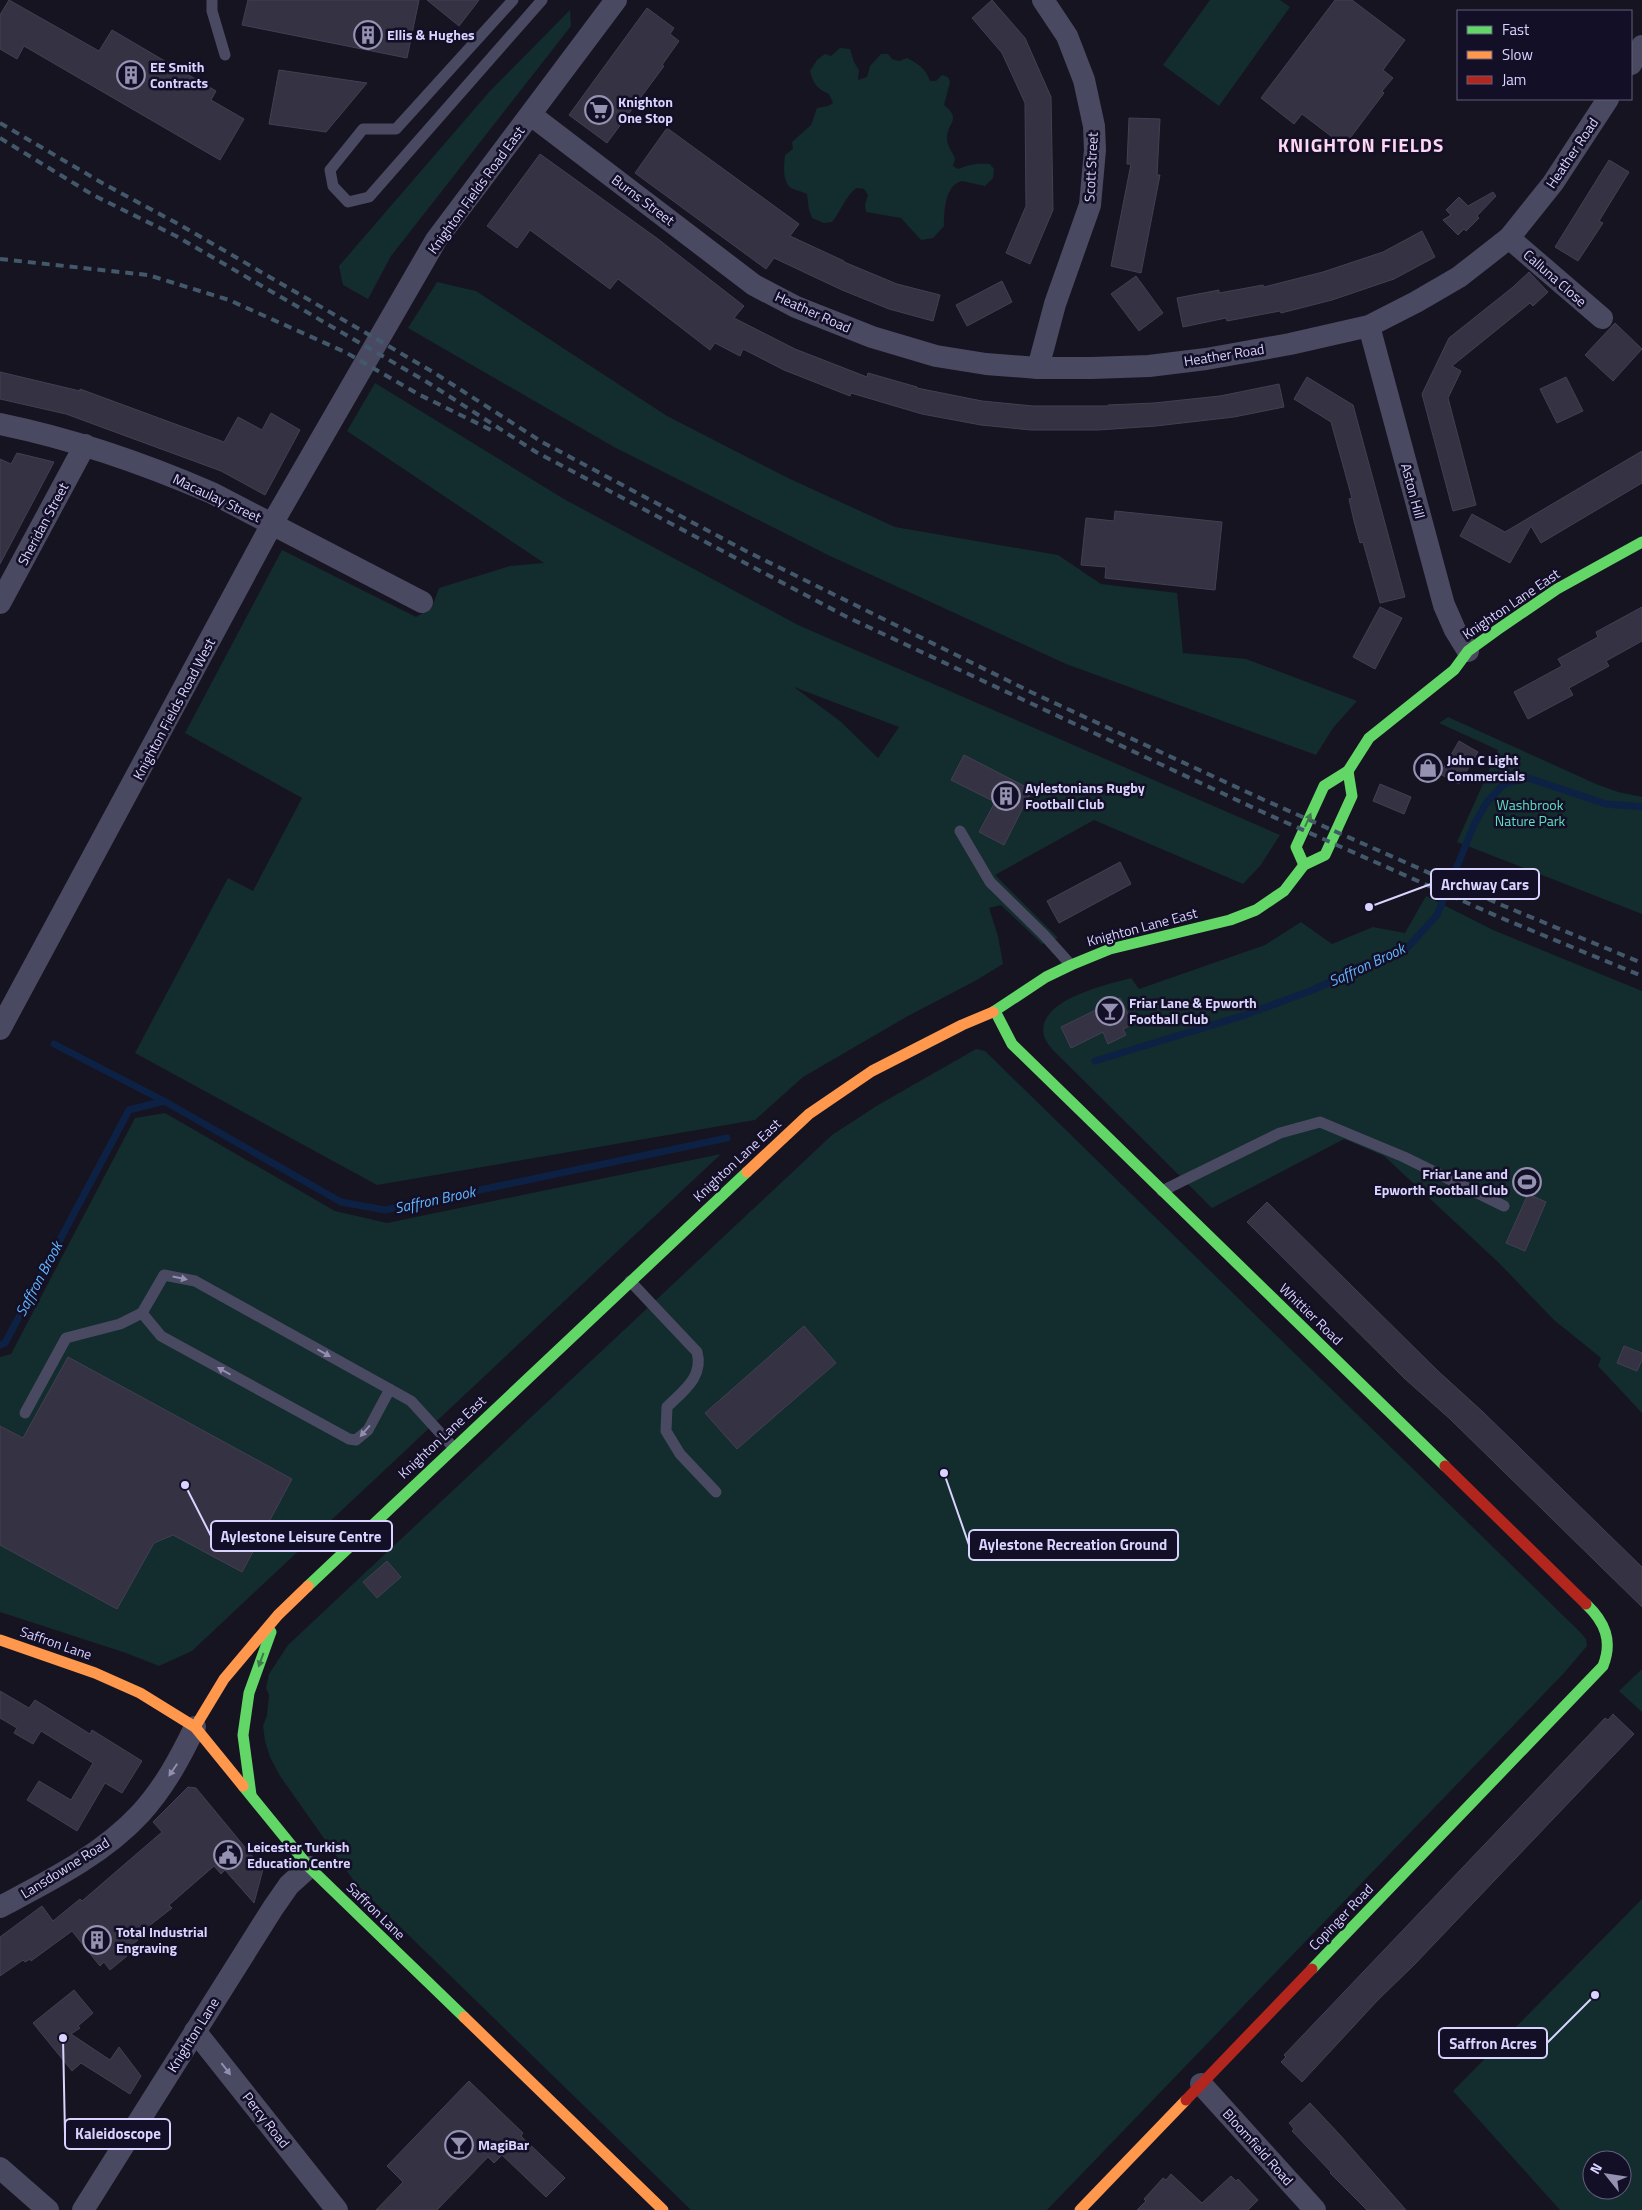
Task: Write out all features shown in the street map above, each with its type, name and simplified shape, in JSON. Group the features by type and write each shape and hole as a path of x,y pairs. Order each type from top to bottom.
{"street":[{"name":"Scott Street","path":"1038,368 1055,304 1090,205 1095,150 1094,126 1084,80 1067,36 1043,0"},
{"name":"Knighton Fields Road East","path":"350,390 436,240 531,115 613,1"},
{"name":"Heather Road","path":"754,285 796,307 833,323 936,356 986,364 1038,368 1149,366 1290,344 1369,326 1459,277 1509,238 1553,183 1607,100"},
{"name":"Burns Street","path":"531,115 754,285"},
{"name":"Calluna Close","path":"1509,238 1602,318"},
{"name":"Aston Hill","path":"1369,326 1444,605 1455,630 1468,651"},
{"name":"Knighton Fields Road West","path":"2,1019 272,524 350,390"},
{"name":"Macaulay Street","path":"0,424 85,445 181,480 272,524 422,602"},
{"name":"Sheridan Street","path":"0,603 85,445"},
{"name":"Knighton Lane East","path":"1304,865 1296,847 1324,786 1348,772 1369,738 1454,670 1468,651 1557,589 1642,542"},
{"name":"Knighton Lane East","path":"195,1726 224,1679 278,1614 453,1447 809,1114 872,1071 995,1010 1046,977 1071,964 1110,949 1230,920 1256,910 1284,891 1304,865 1325,855 1352,796 1348,772"},
{"name":"Whittier Road","path":"995,1010 1004,1032 1012,1044 1599,1616 1609,1637"},
{"name":"Knighton Lane East","path":"251,1795 243,1734 249,1694 278,1614"},
{"name":"Copinger Road","path":"1080,2210 1603,1666 1609,1653 1609,1637"},
{"name":"Saffron Lane","path":"0,1640 104,1677 147,1697 195,1726 309,1867 663,2210"},
{"name":"Lansdowne Road","path":"0,1907 69,1869 110,1841 141,1813 180,1759 195,1726"},
{"name":"Knighton Lane","path":"84,2210 195,2030 289,1885 309,1867"},
{"name":"Percy Road","path":"195,2030 337,2210"},
{"name":"Bloomfield Road","path":"1201,2084 1315,2210"},
{"path":"0,2168 48,2210"}],"lane":[{"path":"212,0 212,11 226,55"},
{"path":"513,0 396,129 363,129 330,170 333,186 348,202 369,197 542,0"},
{"path":"960,831 990,882 1071,964"},
{"path":"1162,1190 1280,1133 1320,1122 1404,1157 1504,1206"},
{"path":"25,1413 66,1338 120,1324 142,1314 164,1275 195,1281 411,1401 453,1447"},
{"path":"630,1281 697,1352 700,1364 692,1382 667,1407 666,1431 680,1454 716,1492"},
{"path":"142,1314 161,1336 349,1440 356,1440 368,1430 390,1389"}],"green space":[{"path":"1210,0 1280,0 1290,7 1219,106 1163,65"},
{"path":"570,10 571,26 391,256 368,299 343,285 339,266 490,91"},
{"path":"840,48 850,49 859,70 858,80 867,77 870,66 881,54 888,54 892,59 899,61 907,58 911,60 924,70 930,81 936,81 942,75 948,77 950,82 944,105 950,110 953,118 947,134 947,140 955,159 953,166 958,169 974,164 990,164 994,169 993,178 985,186 962,181 956,183 947,199 944,226 933,238 921,240 901,218 866,212 865,205 868,195 864,189 857,188 850,194 832,222 824,223 812,218 807,194 791,188 786,181 784,173 785,155 793,149 792,142 811,125 817,108 833,103 829,94 816,85 810,71 817,60 825,54 831,56"},
{"path":"437,282 476,291 667,416 788,478 895,527 1058,555 1101,584 1177,593 1183,653 1246,659 1357,701 1333,728 1316,755 1066,664 828,555 614,447 408,328"},
{"path":"375,383 564,499 798,625 1280,835 1260,866 1243,884 1094,820 995,875 1058,938 1042,944 1001,905 989,908 998,936 1003,964 803,1077 755,1120 377,1185 135,1053 228,878 253,891 302,798 185,733 282,550 416,617 432,607 439,588 510,566 544,563 347,431","holes":["794,687 899,727 878,758 840,721"]},
{"name":"Washbrook Nature Park","path":"1448,717 1596,784 1618,792 1642,797 1642,914 1457,842 1498,750 1439,723"},
{"name":"Friar Lane and Epworth Football Club","path":"1426,896 1493,930 1642,991 1642,1413 1598,1366 1601,1358 1554,1320 1499,1263 1384,1156 1344,1139 1212,1208 1056,1053 1045,1039 1044,1023 1050,1013 1061,1004 1090,990 1131,978 1139,989 1265,945 1301,922 1332,944 1373,927 1405,933"},
{"path":"976,1049 985,1051 1580,1632 1586,1639 1587,1646 1564,1673 1047,2210 691,2210 356,1884 280,1776 270,1757 263,1726 267,1715 269,1695 266,1688 269,1674 288,1645 832,1135 878,1105"},
{"path":"165,1113 335,1211 387,1223 721,1154 192,1651 159,1666 126,1653 0,1612 0,1357 11,1354 135,1118"},
{"path":"1642,1669 1642,1712 1619,1691"},
{"path":"1642,1899 1642,2210 1560,2210 1453,2091"}],"building":[{"name":"EE Smith Contracts","path":"9,0 99,51 112,30 216,91 211,100 244,119 220,160 24,46 17,59 0,49 0,15"},
{"name":"Ellis & Hughes","path":"248,0 419,0 407,58 242,25"},
{"path":"427,0 479,0 459,26"},
{"path":"992,0 1025,38 1051,97 1053,210 1030,264 1006,253 1026,206 1025,103 1002,53 972,18"},
{"path":"1335,0 1352,0 1405,40 1383,70 1393,78 1344,146 1302,114 1294,124 1261,98"},
{"path":"647,8 674,28 670,34 679,41 662,65 664,66 607,143 569,115"},
{"path":"279,70 367,83 326,132 269,124"},
{"path":"1129,118 1160,119 1157,175 1160,175 1141,273 1111,266 1131,164 1127,164"},
{"path":"667,128 799,224 790,236 844,262 897,284 940,295 933,321 889,309 842,290 774,258 766,269 635,173"},
{"path":"540,154 658,239 744,306 734,318 795,349 867,377 868,373 917,388 982,401 1033,406 1108,406 1154,403 1220,396 1279,384 1284,407 1234,417 1156,426 1098,430 1031,430 981,425 922,414 851,393 850,396 784,370 743,349 740,356 715,343 710,350 618,279 610,289 530,230 517,248 487,226"},
{"path":"1609,160 1629,172 1599,221 1603,223 1578,261 1555,247"},
{"path":"1493,192 1496,196 1466,231 1464,229 1458,235 1443,220 1451,215 1446,210 1459,197 1468,206"},
{"path":"1422,231 1435,257 1394,279 1332,300 1281,313 1280,311 1227,321 1226,318 1183,327 1177,298 1219,290 1219,293 1263,285 1264,287 1323,272 1383,252"},
{"path":"1529,272 1548,292 1533,306 1530,303 1452,366 1461,371 1448,398 1476,505 1453,511 1422,394 1449,338"},
{"path":"1136,276 1163,313 1139,331 1111,294"},
{"path":"1002,281 1012,302 967,326 956,305"},
{"path":"1615,323 1642,349 1613,381 1585,355"},
{"path":"0,372 80,391 80,389 224,442 238,417 262,430 271,413 300,430 265,495 221,471 66,414 0,399"},
{"path":"1307,377 1353,405 1405,597 1380,603 1363,542 1360,543 1354,521 1349,499 1352,498 1331,422 1294,399"},
{"path":"1566,377 1583,411 1557,423 1540,389"},
{"path":"1642,451 1642,483 1541,543 1531,526 1510,563 1460,536 1472,514 1505,532"},
{"path":"17,453 54,462 0,564 0,459 11,464"},
{"path":"1115,511 1222,522 1215,590 1105,578 1106,567 1081,565 1086,518 1114,521"},
{"path":"1380,607 1402,618 1375,669 1353,657"},
{"path":"1642,607 1642,641 1606,661 1609,666 1569,688 1573,695 1528,719 1514,692 1562,666 1558,659 1598,637 1596,632"},
{"path":"1459,741 1478,752 1459,784 1440,774"},
{"name":"Aylestonians Rugby Football Club","path":"964,755 1032,790 1004,845 979,832 995,802 951,780"},
{"path":"1380,784 1411,797 1404,814 1373,801"},
{"path":"1120,862 1131,884 1059,923 1047,901"},
{"name":"Friar Lane & Epworth Football Club","path":"1120,998 1133,1024 1123,1029 1126,1035 1108,1044 1103,1032 1071,1048 1061,1027"},
{"path":"1528,1194 1546,1202 1525,1251 1506,1243"},
{"path":"1267,1202 1438,1371 1482,1411 1642,1567 1642,1607 1450,1419 1404,1378 1247,1222"},
{"path":"804,1326 836,1363 737,1449 705,1413"},
{"path":"1624,1346 1642,1353 1642,1360 1637,1371 1617,1363"},
{"path":"68,1357 292,1479 242,1572 173,1535 154,1543 117,1609 0,1545 0,1426 23,1438"},
{"path":"387,1561 401,1577 377,1598 363,1582"},
{"path":"0,1691 29,1708 35,1700 90,1734 92,1730 142,1761 122,1793 105,1783 77,1831 27,1800 39,1781 71,1800 93,1763 41,1731 33,1744 14,1733 17,1728 0,1718"},
{"path":"1613,1714 1634,1734 1415,1964 1377,2001 1302,2082 1281,2062 1286,2057 1284,2055 1605,1718 1608,1720"},
{"path":"188,1787 196,1788 263,1869 254,1903 225,1870 221,1874 214,1866 169,1905 172,1908 135,1937 138,1940 123,1952 127,1956 110,1970 104,1962 100,1966 72,1931 31,1961 30,1959 25,1962 23,1960 0,1976 0,1937 42,1906 53,1921 80,1899 82,1901 162,1832 153,1822"},
{"path":"74,1990 93,2013 78,2026 80,2028 71,2034 110,2060 119,2047 141,2076 130,2094 81,2063 72,2071 33,2023"},
{"name":"MagiBar","path":"469,2081 523,2133 521,2136 565,2178 546,2197 502,2155 494,2163 488,2157 437,2210 376,2210 403,2182 387,2166"},
{"path":"1310,2103 1406,2210 1367,2210 1292,2131 1294,2129 1289,2123"},
{"path":"1171,2174 1202,2203 1231,2176 1236,2181 1238,2179 1258,2200 1248,2210 1137,2210 1146,2201 1144,2199 1163,2178 1166,2180"}],"waterway":[{"name":"Saffron Brook","path":"1095,1061 1242,1016 1310,991 1408,947 1437,915 1474,825 1487,802 1504,784 1528,778 1606,804 1642,807"},
{"name":"Saffron Brook","path":"54,1044 164,1101"},
{"name":"Saffron Brook","path":"0,1345 5,1343 129,1110 164,1101 341,1202 385,1210 727,1138"}],"railway":[{"path":"0,123 433,372 542,442 744,550 1033,693 1262,799 1504,906 1642,963"},
{"path":"0,138 93,195 176,236 427,382 536,452 847,617 1258,810 1499,917 1642,976"},
{"path":"0,259 148,275 229,300 345,352 420,395 493,431"}],"traffic: fast":[{"path":"1304,865 1296,847 1324,786 1348,771 1369,738 1454,670 1468,651 1497,630 1557,589 1642,542"},
{"path":"993,1012 1046,977 1071,965 1110,949 1230,920 1256,910 1284,891 1304,865 1325,855 1352,796 1348,771"},
{"path":"995,1011 1012,1044 1445,1466"},
{"path":"308,1586 747,1172"},
{"path":"1312,1969 1603,1666 1607,1648 1605,1632 1598,1618 1586,1604"},
{"path":"251,1795 243,1735 249,1693 271,1632"},
{"path":"243,1786 309,1867 464,2017"}],"traffic: slow":[{"path":"747,1172 809,1114 872,1071 962,1025 993,1012"},
{"path":"195,1727 224,1679 278,1615 308,1586"},
{"path":"0,1640 95,1673 140,1693 195,1727 243,1786"},
{"path":"464,2017 663,2210"},
{"path":"1080,2210 1186,2100"}],"traffic: jam":[{"path":"1445,1466 1586,1604"},
{"path":"1186,2100 1312,1969"}],"place":[{"name":"Ellis & Hughes","path":"368,35"},
{"name":"EE Smith Contracts","path":"131,75"},
{"name":"Knighton One Stop","path":"599,110"},
{"name":"John C Light Commercials","path":"1428,768"},
{"name":"Aylestonians Rugby Football Club","path":"1006,796"},
{"name":"Archway Cars","path":"1369,907"},
{"name":"Friar Lane & Epworth Football Club","path":"1110,1011"},
{"name":"Friar Lane and Epworth Football Club","path":"1527,1182"},
{"name":"Aylestone Recreation Ground","path":"944,1473"},
{"name":"Aylestone Leisure Centre","path":"185,1485"},
{"name":"Leicester Turkish Education Centre","path":"228,1855"},
{"name":"Total Industrial Engraving","path":"97,1940"},
{"name":"Saffron Acres","path":"1595,1995"},
{"name":"Kaleidoscope","path":"63,2038"},
{"name":"MagiBar","path":"459,2145"}],"district":[{"name":"KNIGHTON FIELDS","path":"1361,145"}]}
